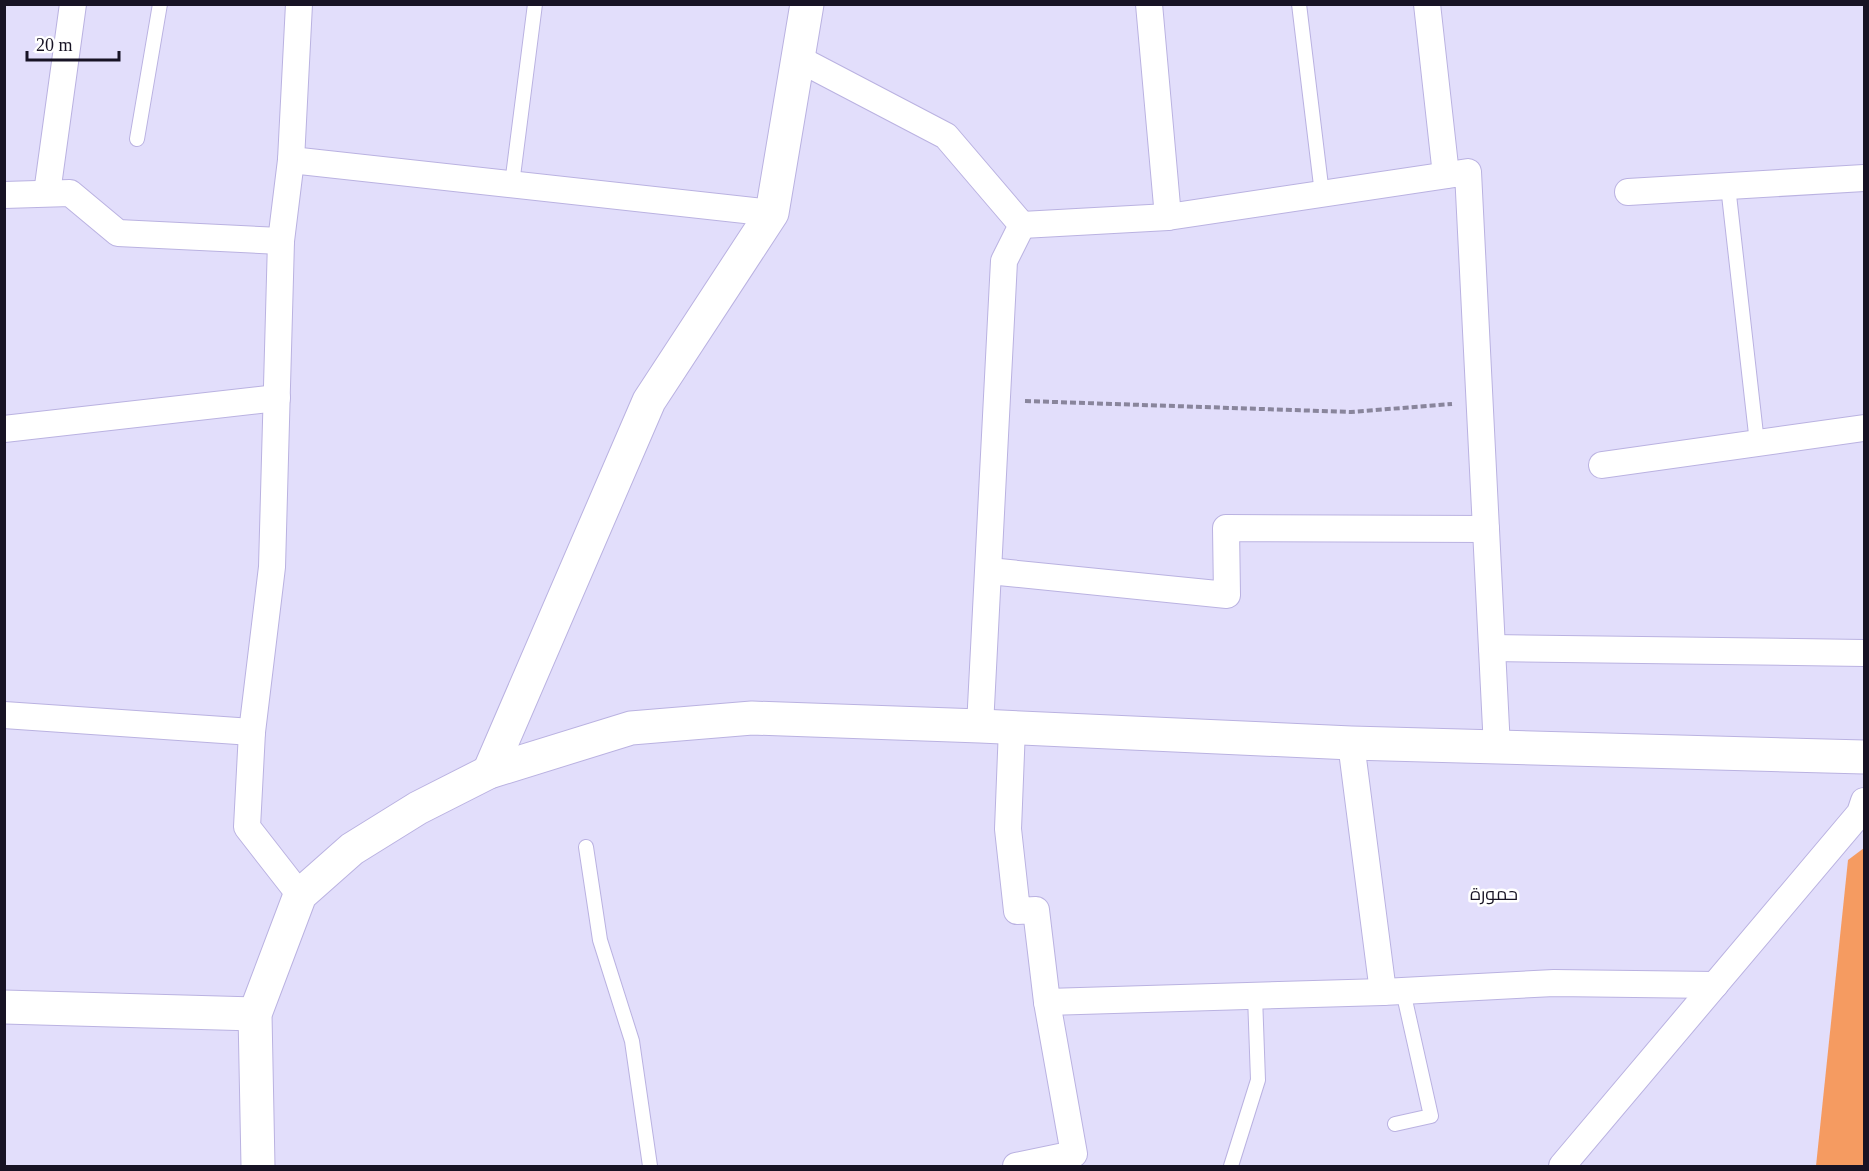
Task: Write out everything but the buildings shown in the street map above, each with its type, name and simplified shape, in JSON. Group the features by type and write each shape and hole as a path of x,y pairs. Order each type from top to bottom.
{"main road":[{"path":"489,772 649,401 772,213 807,4"},
{"path":"258,1167 255,1014 300,895 352,849 418,808 489,772 631,728 752,718 1351,744 1864,757"},
{"path":"4,1007 255,1014"}],"street":[{"path":"47,193 73,4"},
{"path":"299,4 291,160 281,241 272,567 252,732 247,827 300,895"},
{"path":"1149,4 1168,217"},
{"path":"1426,4 1446,175"},
{"path":"799,59 946,136 1022,225"},
{"path":"291,160 772,213"},
{"path":"1022,225 1168,217 1468,172 1497,748"},
{"path":"1628,192 1864,178"},
{"path":"4,195 70,193 118,233 281,241"},
{"path":"1016,1167 1078,1160 1047,1002 1036,910 1017,911 996,727 988,571 1004,261 1022,225"},
{"path":"4,429 277,398"},
{"path":"1602,465 1864,428"},
{"path":"988,571 1227,595 1226,528 1486,529"},
{"path":"1492,648 1864,653"},
{"path":"4,715 252,732"},
{"path":"1351,744 1393,991"},
{"path":"1562,1167 1860,813 1864,801"},
{"path":"1047,1002 1393,991 1554,983 1715,986"}],"lane":[{"path":"137,139 160,4"},
{"path":"512,184 535,4"},
{"path":"1299,4 1322,194"},
{"path":"1728,186 1757,443"},
{"path":"586,847 600,940 632,1041 650,1167"},
{"path":"1393,991 1431,1116 1395,1124"},
{"path":"1231,1167 1258,1080 1255,996"}],"path":[{"path":"997,400 1351,412 1479,402"}],"shaded area":[{"path":"1864,848 1864,1166 1816,1166 1848,860"}],"district":[{"name":"حمورة","path":"1494,894"}]}
